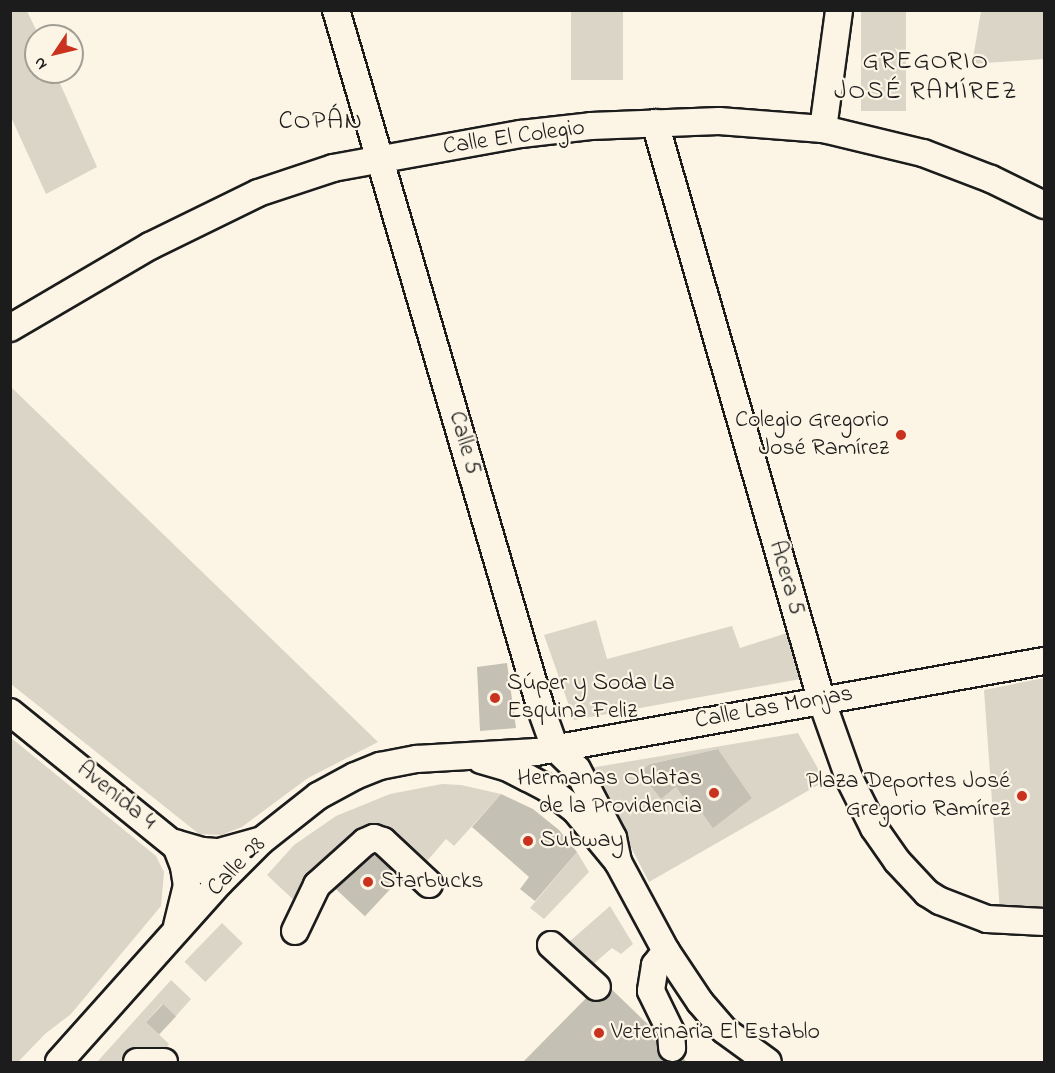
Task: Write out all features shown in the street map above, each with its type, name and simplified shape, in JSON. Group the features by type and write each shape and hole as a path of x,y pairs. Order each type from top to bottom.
{"street":[{"name":"Calle 5","path":"336,10 555,748 577,769 613,838 618,862"},
{"path":"823,129 839,10"},
{"name":"Calle El Colegio","path":"10,328 150,246 258,193 333,168 521,134 655,123 719,121 823,129 923,153 991,179 1044,205"},
{"name":"Acera 5","path":"655,123 820,699 839,755 861,804 891,853 915,881 940,901 987,919 1044,922"},
{"name":"Calle Las Monjas","path":"466,756 555,748 1044,660"},
{"name":"Avenida 4","path":"10,712 175,843 220,882"},
{"path":"577,769 582,743"},
{"path":"466,756 506,767 547,788 576,811 618,862 666,951 700,1002 724,1030 768,1062"},
{"name":"Calle 28","path":"65,1059 220,882 261,841 318,796 355,776 380,766 417,759 466,756"},
{"path":"295,931 317,885 365,842 374,838 383,840 429,884"},
{"path":"175,843 203,851 219,852 235,850 261,841"},
{"path":"174,934 184,904 187,885 184,867 175,843"},
{"path":"551,945 597,987"},
{"path":"666,951 655,965 651,991 671,1032 672,1048"},
{"path":"137,1062 164,1062"}],"shaded area":[{"path":"10,11 27,11 33,24 24,24 24,84 60,84 97,167 46,194 11,117"},
{"path":"571,11 623,11 623,80 571,80"},
{"path":"861,11 906,11 906,111 861,111"},
{"path":"981,11 1044,11 1044,59 972,64"},
{"path":"10,387 378,742 308,778 242,827 221,835 199,834 11,684"},
{"path":"596,620 607,659 732,626 740,648 793,631 806,678 574,720 544,635"},
{"name":"Plaza Deportes José Gregorio Ramírez","path":"1044,678 1044,910 1000,912 984,690"},
{"path":"798,733 825,781 649,882 590,768","holes":["718,749 752,798 697,806 692,810 676,787 661,799 639,772 650,764"]},
{"path":"10,737 156,856 164,872 161,906 71,1014 45,1034 18,1062 10,1062"},
{"path":"442,784 461,785 501,794 454,846 446,839 421,868 375,826 312,882 300,906 267,875 294,845 336,816 390,794"},
{"path":"577,852 589,872 544,919 530,908"},
{"path":"610,906 633,944 621,954 612,948 591,966 569,942"},
{"path":"222,923 243,943 205,982 184,962"},
{"path":"171,980 191,999 176,1016 162,1004 146,1022 169,1044 162,1053 128,1054 120,1062 97,1062"}],"building":[{"name":"Súper y Soda La Esquina Feliz","path":"507,663 516,728 480,731 477,667"},
{"name":"Hermanas Oblatas de la Providencia","path":"718,749 752,798 713,828 697,806 692,810 676,787 661,799 639,772 650,764"},
{"name":"Subway","path":"501,794 533,809 559,830 577,852 535,901 520,889 529,877 472,827"},
{"name":"Starbucks","path":"371,848 402,877 365,916 334,887"},
{"path":"603,981 687,1062 523,1062"},
{"path":"163,1004 176,1016 159,1035 146,1022"}],"place":[{"name":"Colegio Gregorio José Ramírez","path":"901,435"},
{"name":"Súper y Soda La Esquina Feliz","path":"495,698"},
{"name":"Hermanas Oblatas de la Providencia","path":"714,793"},
{"name":"Plaza Deportes José Gregorio Ramírez","path":"1022,796"},
{"name":"Subway","path":"528,841"},
{"name":"Starbucks","path":"368,882"},
{"name":"Veterinaria El Establo","path":"599,1033"}],"district":[{"name":"GREGORIO JOSÉ RAMÍREZ","path":"926,78"},
{"name":"COPÁN","path":"321,123"}]}
